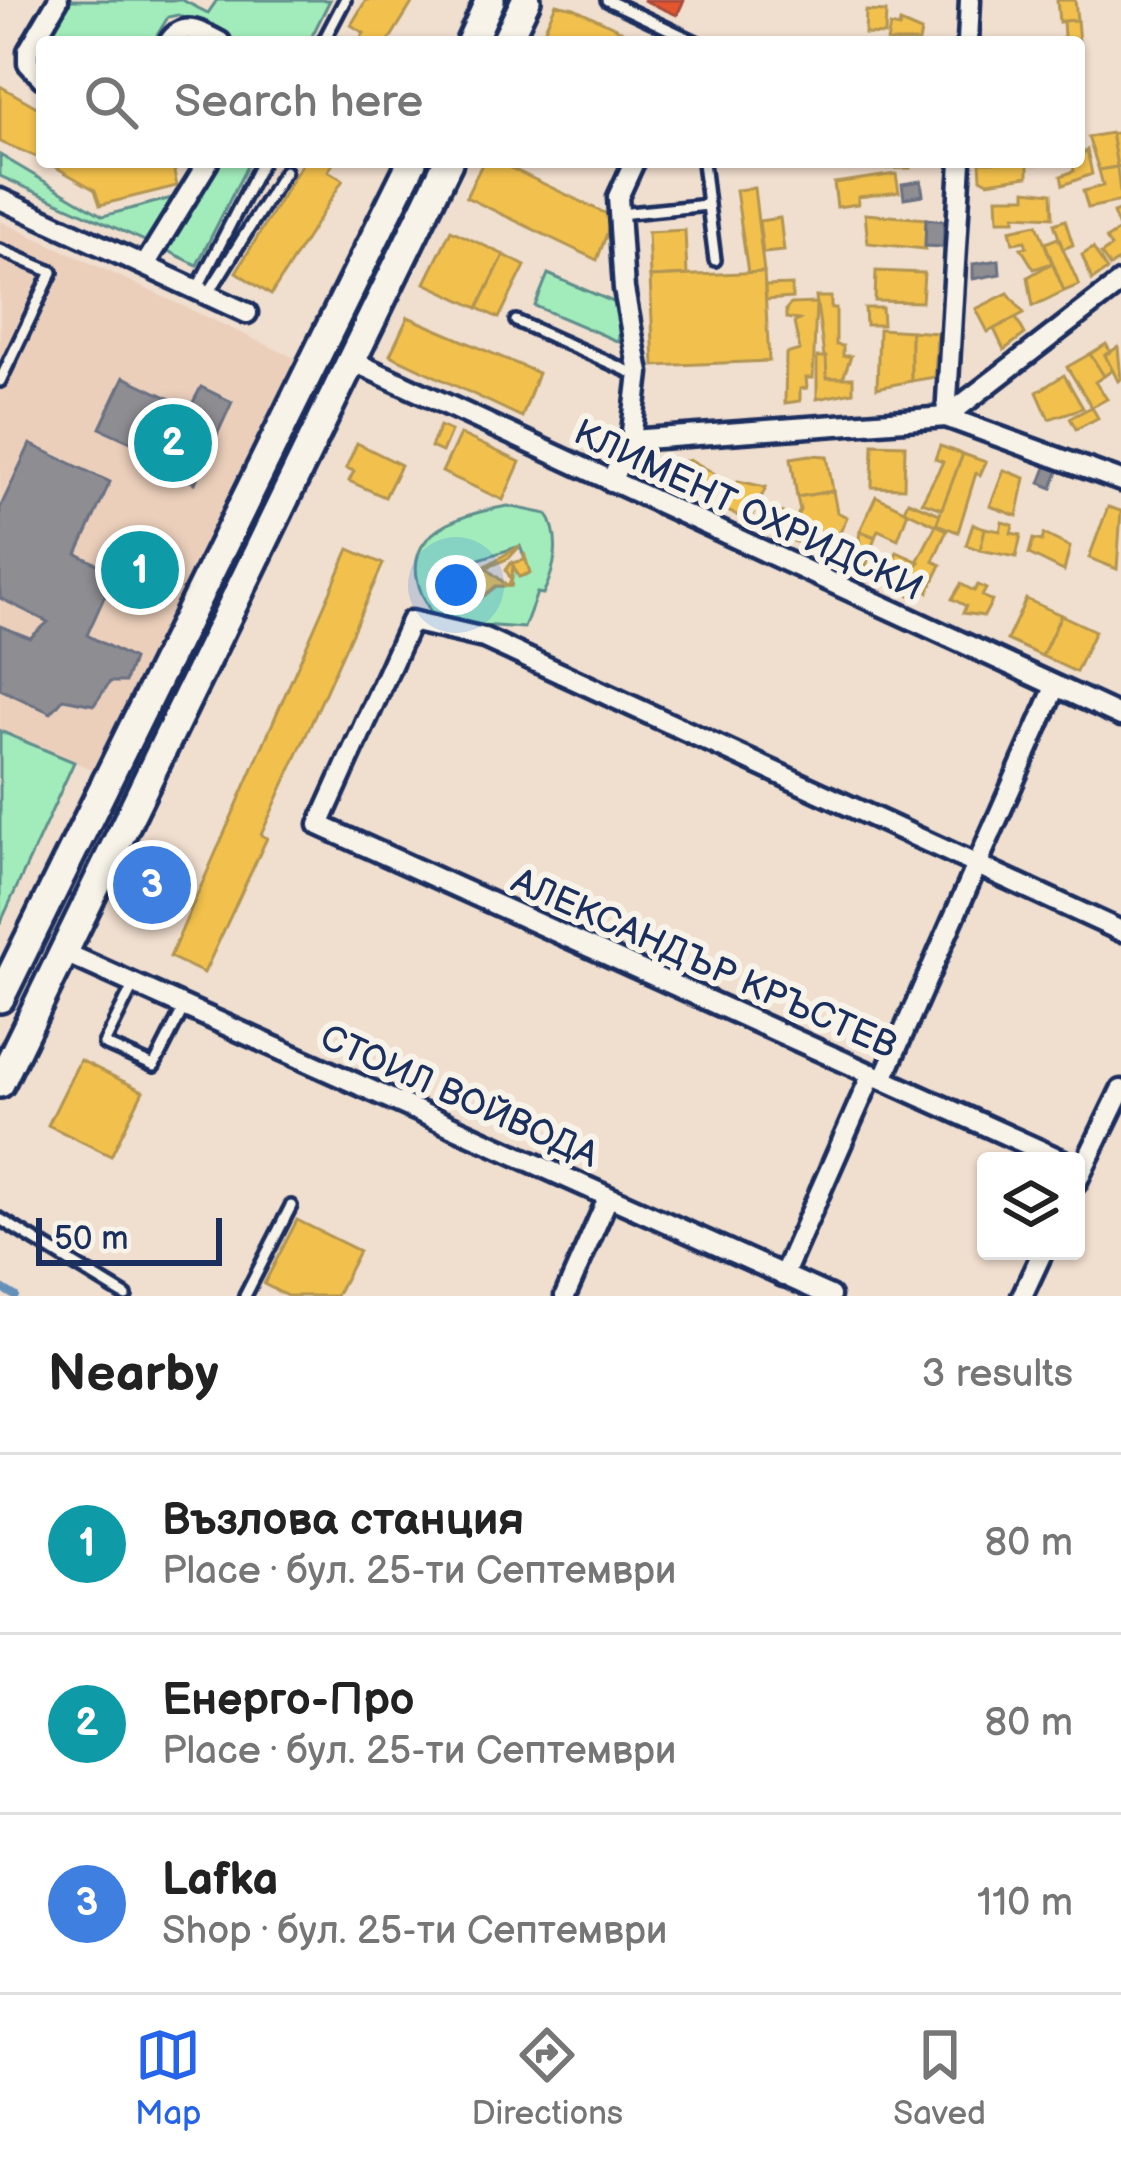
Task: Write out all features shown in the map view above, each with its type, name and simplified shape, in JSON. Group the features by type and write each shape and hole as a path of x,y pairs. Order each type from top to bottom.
{"main road":[{"path":"474,36 490,0"},
{"path":"509,36 526,0"},
{"path":"0,998 409,168"},
{"path":"0,1083 445,168"}],"street":[{"path":"37,36 58,0"},
{"path":"968,36 970,0"},
{"path":"175,36 194,28 209,36"},
{"path":"36,37 28,63 36,72"},
{"path":"145,265 204,168"},
{"path":"611,482 631,440 639,376 624,289 618,197 631,168"},
{"path":"946,417 961,168"},
{"path":"0,199 247,313"},
{"path":"946,417 1121,282"},
{"name":"КЛИМЕНТ ОХРИДСКИ","path":"350,360 1121,716"},
{"path":"631,440 946,417 1121,481"},
{"name":"АЛЕКСАНДЪР КРЪСТЕВ","path":"974,865 484,638 411,621 319,825 1037,1152"},
{"path":"783,1276 1055,687"},
{"path":"974,865 1121,931"},
{"name":"СТОИЛ ВОЙВОДА","path":"63,952 830,1296"},
{"path":"1085,1153 1121,1090"},
{"path":"566,1296 608,1198"},
{"path":"1022,1296 1039,1260"}],"lane":[{"path":"326,36 345,0"},
{"path":"607,0 683,36"},
{"path":"202,291 259,168"},
{"path":"705,168 716,260"},
{"path":"202,291 285,171"},
{"path":"619,214 708,205"},
{"path":"0,250 52,272 0,381"},
{"path":"516,321 639,376"},
{"path":"134,984 104,1044 121,1052 154,1066 184,1006"},
{"path":"245,1296 291,1205"},
{"path":"0,1219 126,1296"}],"shaded area":[{"path":"0,221 297,359 96,771 0,731"}],"green space":[{"path":"68,0 182,0 208,13 217,0 330,0 312,36 224,36 178,15 168,17 157,36 48,36"},
{"path":"0,155 103,216 172,198 145,241 0,176"},
{"path":"217,168 246,168 197,265 166,250"},
{"path":"548,274 618,304 619,342 535,306"},
{"path":"508,506 547,514 552,524 553,565 524,628 437,622 422,596 416,574 426,540 459,518","holes":["520,546 530,573 519,577 513,565 511,586 496,586 464,612 449,595 461,586 458,574 476,560"]},
{"path":"0,731 74,762 0,924"}],"building: Homes":[{"path":"366,0 414,0 392,36 362,36 351,25"},
{"path":"1057,0 1075,0 1077,20 1059,22"},
{"path":"556,4 632,36 542,36"},
{"path":"866,11 886,12 885,35 865,34"},
{"path":"1077,20 1078,36 1064,36 1063,21"},
{"path":"900,23 921,32 920,36 888,36 890,26 899,28"},
{"path":"0,86 36,107 36,157 0,142"},
{"path":"1121,132 1121,166 1117,167 1111,134"},
{"path":"1111,133 1117,167 1099,170 1088,137"},
{"path":"1085,152 1092,174 1063,185 1061,176 1085,168"},
{"path":"1117,167 1121,201 1088,208 1083,191 1103,186 1099,170"},
{"path":"57,168 177,168 177,186 100,205 95,190"},
{"path":"299,168 330,168 343,180 271,295 236,272"},
{"path":"480,168 510,168 613,217 597,260 466,197"},
{"path":"980,168 1028,168 1028,176 988,182 981,178"},
{"path":"896,174 899,192 858,197 858,204 837,207 834,183"},
{"path":"754,188 764,272 748,273 736,190"},
{"path":"1026,190 1052,193 1053,217 1015,215 1015,220 998,220 997,197 1026,197"},
{"path":"1121,210 1121,259 1110,267 1101,254 1111,247 1106,239 1120,230 1113,213"},
{"path":"865,214 926,219 925,249 868,243"},
{"path":"780,218 784,251 763,253 759,221"},
{"path":"1065,220 1073,245 1063,249 1054,224"},
{"path":"1037,224 1052,263 1034,269 1021,248 1027,247 1025,241 1013,243 1010,230"},
{"path":"451,230 504,255 478,308 425,283"},
{"path":"685,230 687,275 650,277 648,232"},
{"path":"1058,238 1079,285 1064,291 1045,243"},
{"path":"1093,248 1107,270 1092,280 1082,255"},
{"path":"504,255 525,266 499,318 478,308"},
{"path":"1052,263 1064,291 1033,306 1028,277"},
{"path":"876,271 924,273 922,302 875,301"},
{"path":"764,272 769,361 654,366 650,277"},
{"path":"792,285 792,298 766,300 765,286"},
{"path":"1008,293 1024,313 988,332 976,309"},
{"path":"816,297 831,297 831,308 836,308 836,345 843,346 843,356 851,356 843,378 827,378"},
{"path":"816,303 813,378 806,378 800,401 785,403 786,354 800,350 794,323 799,320 786,318 786,309 791,304"},
{"path":"865,308 882,308 883,325 866,325"},
{"path":"408,317 538,373 522,417 390,355"},
{"path":"1016,318 1025,334 1004,350 994,329"},
{"path":"879,329 911,331 911,381 877,388"},
{"path":"911,331 937,333 935,377 911,381"},
{"path":"1106,344 1110,351 1105,355 1114,369 1104,376 1090,354"},
{"path":"1118,347 1121,379 1118,381 1105,355"},
{"path":"1090,354 1104,376 1095,382 1107,399 1092,407 1067,367"},
{"path":"817,357 826,357 827,378 853,378 853,392 817,399"},
{"path":"1064,375 1083,408 1049,419 1037,392"},
{"path":"1092,407 1098,418 1076,429 1070,418"},
{"path":"440,426 451,431 442,452 431,447"},
{"path":"460,434 520,462 503,500 442,472"},
{"path":"357,443 401,465 385,497 349,481 354,471 346,468"},
{"path":"873,444 905,445 904,488 872,487"},
{"path":"940,446 963,454 942,509 922,502 943,462 935,459"},
{"path":"963,454 986,462 980,475 976,473 958,532 936,524"},
{"path":"827,456 833,491 797,497 791,458"},
{"path":"691,460 717,475 713,484 722,488 714,505 663,482 670,464"},
{"path":"1004,470 1025,478 1017,516 990,506"},
{"path":"738,481 766,487 750,521 714,505 724,483 735,487"},
{"path":"833,491 837,512 847,517 829,557 787,538 800,510 797,497"},
{"path":"876,496 908,512 898,539 878,530 875,537 860,531"},
{"path":"908,501 940,514 936,525 904,510"},
{"path":"768,507 790,516 782,535 760,525"},
{"path":"1108,507 1121,511 1117,569 1089,558"},
{"path":"1002,522 1013,525 1011,533 1021,535 1016,557 980,550 985,528 1000,531"},
{"path":"973,524 985,528 980,550 966,545"},
{"path":"936,525 947,530 933,561 941,565 928,592 921,588 916,598 902,591"},
{"path":"860,531 875,537 864,573 855,569"},
{"path":"1044,534 1070,547 1064,571 1029,554 1033,539 1042,541"},
{"path":"520,546 509,558 486,568 508,586 496,586 464,612 449,595 461,586 458,574 476,560 482,568","holes":["474,578 485,591 463,609 452,596"]},
{"path":"349,549 383,564 204,973 170,957"},
{"path":"897,552 919,562 902,591 888,585 899,563 893,560"},
{"path":"524,553 530,573 519,577 513,565 511,586 506,570 511,563 525,560"},
{"path":"961,584 974,591 978,585 986,589 982,596 992,601 984,616 963,613 966,606 952,599"},
{"path":"1026,599 1061,615 1042,656 1007,640"},
{"path":"1061,615 1095,631 1076,672 1042,656"},
{"path":"80,1060 143,1091 111,1156 48,1125"},
{"path":"297,1220 359,1251 336,1296 287,1296 264,1284"}],"building: Shops":[{"path":"643,0 684,0 677,15"}],"building: Industry":[{"path":"921,181 923,195 904,198 902,184"},
{"path":"926,219 944,221 943,247 925,246"},
{"path":"999,260 1000,274 973,279 973,264"},
{"path":"124,377 190,408 201,387 232,402 195,483 169,472 171,462 166,458 100,428"},
{"path":"30,444 110,482 77,554 115,573 87,635 133,659 125,682 110,682 94,705 63,699 51,713 0,689 0,626 30,638 48,622 0,598 0,508"},
{"path":"1047,465 1059,469 1052,488 1040,483"},
{"path":"137,536 167,549 143,605 113,590"},
{"path":"848,538 860,541 855,569 841,564"}],"waterway":[{"path":"0,1287 15,1296"}],"place":[{"name":"Енерго-Про","path":"173,443"},
{"name":"Възлова станция","path":"140,570"},
{"name":"Lafka","path":"152,885"}]}
